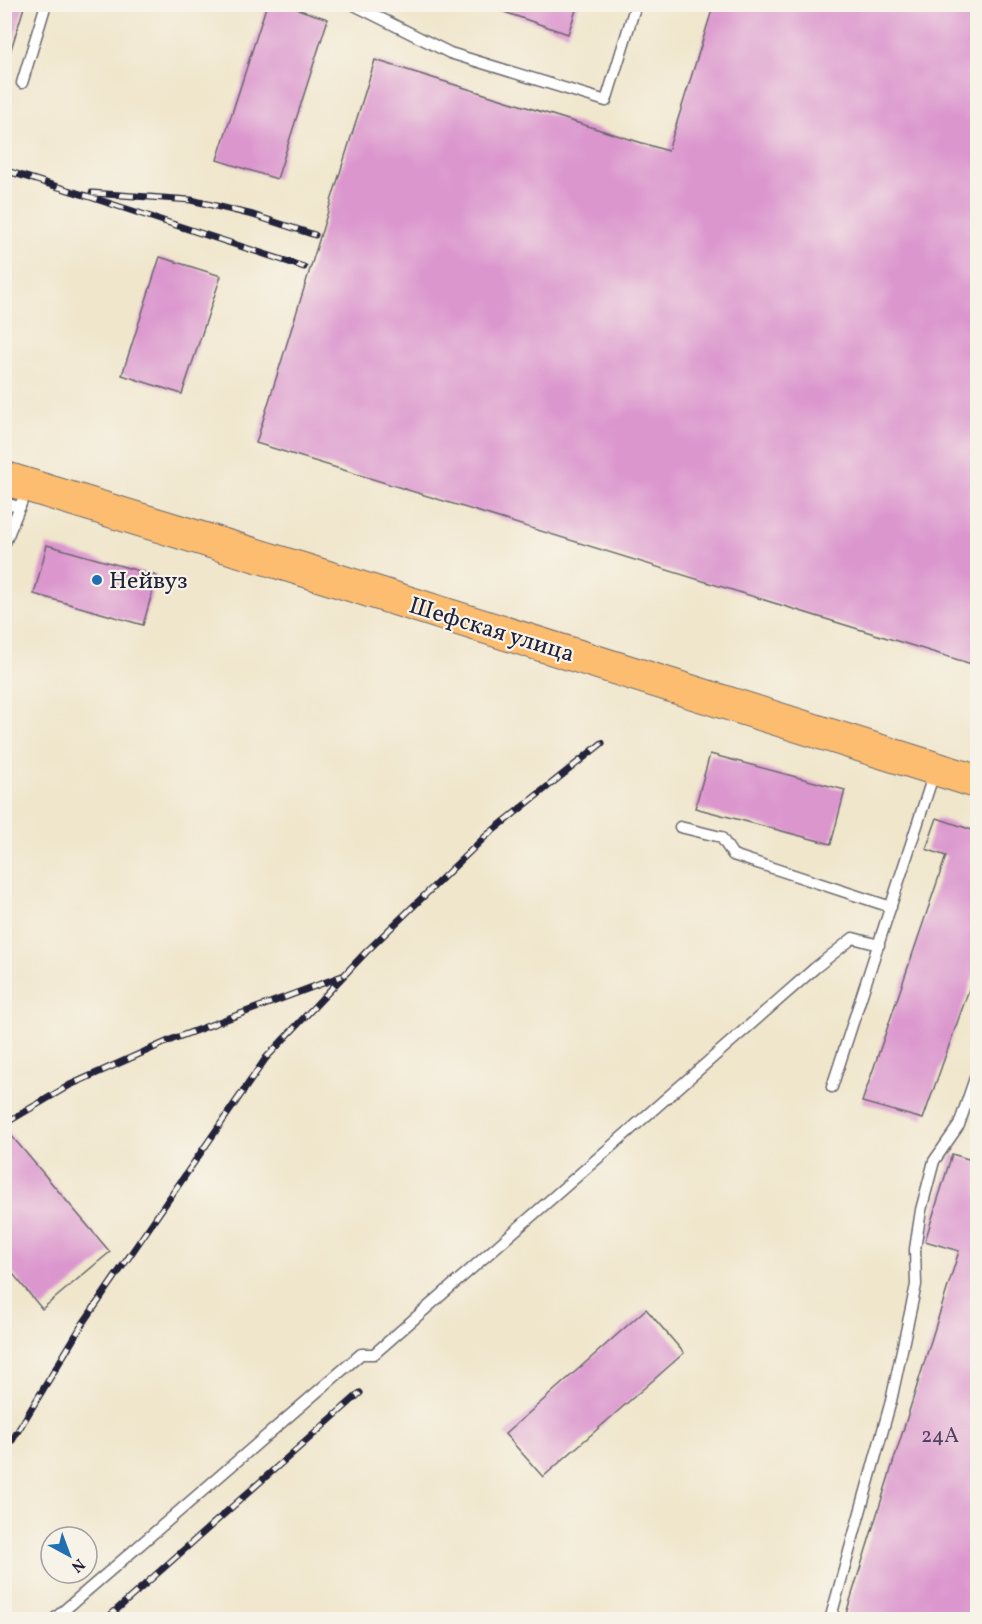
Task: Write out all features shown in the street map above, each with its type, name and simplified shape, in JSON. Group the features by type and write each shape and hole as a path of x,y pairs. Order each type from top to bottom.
{"main road":[{"name":"Шефская улица","path":"14,493 349,584 978,782"}],"lane":[{"path":"22,83 46,4"},
{"path":"352,4 450,53 606,100 636,4"},
{"path":"4,545 14,493"},
{"path":"832,1087 935,770"},
{"path":"681,827 721,837 734,855 891,907"},
{"path":"53,1620 362,1354 374,1354 814,968 853,938 879,945"},
{"path":"830,1620 891,1401 916,1285 915,1249 934,1161 958,1125 978,1069"}],"building":[{"path":"4,4 25,4 5,69 4,69"},
{"path":"267,4 281,4 328,19 277,179 217,160"},
{"path":"481,4 578,4 568,34"},
{"path":"714,4 978,4 978,666 256,443 375,60 668,151"},
{"path":"160,257 221,276 182,394 122,375"},
{"path":"47,545 157,576 143,625 34,594"},
{"path":"710,754 845,790 831,844 695,808"},
{"path":"937,818 978,832 978,964 923,1119 862,1102 946,856 926,849"},
{"path":"4,1127 110,1252 42,1309 9,1269 4,1273"},
{"path":"952,1154 978,1162 978,1620 844,1620 959,1251 925,1241"},
{"path":"646,1309 684,1353 543,1477 505,1434"}],"railway":[{"path":"4,170 304,267"},
{"path":"92,193 191,200 253,215 315,235"},
{"path":"4,1454 82,1325 266,1058 366,952 486,836 602,743"},
{"path":"4,1124 70,1085 173,1039 342,976"},
{"path":"105,1620 360,1393"}],"place":[{"name":"Нейвуз","path":"97,580"}]}
